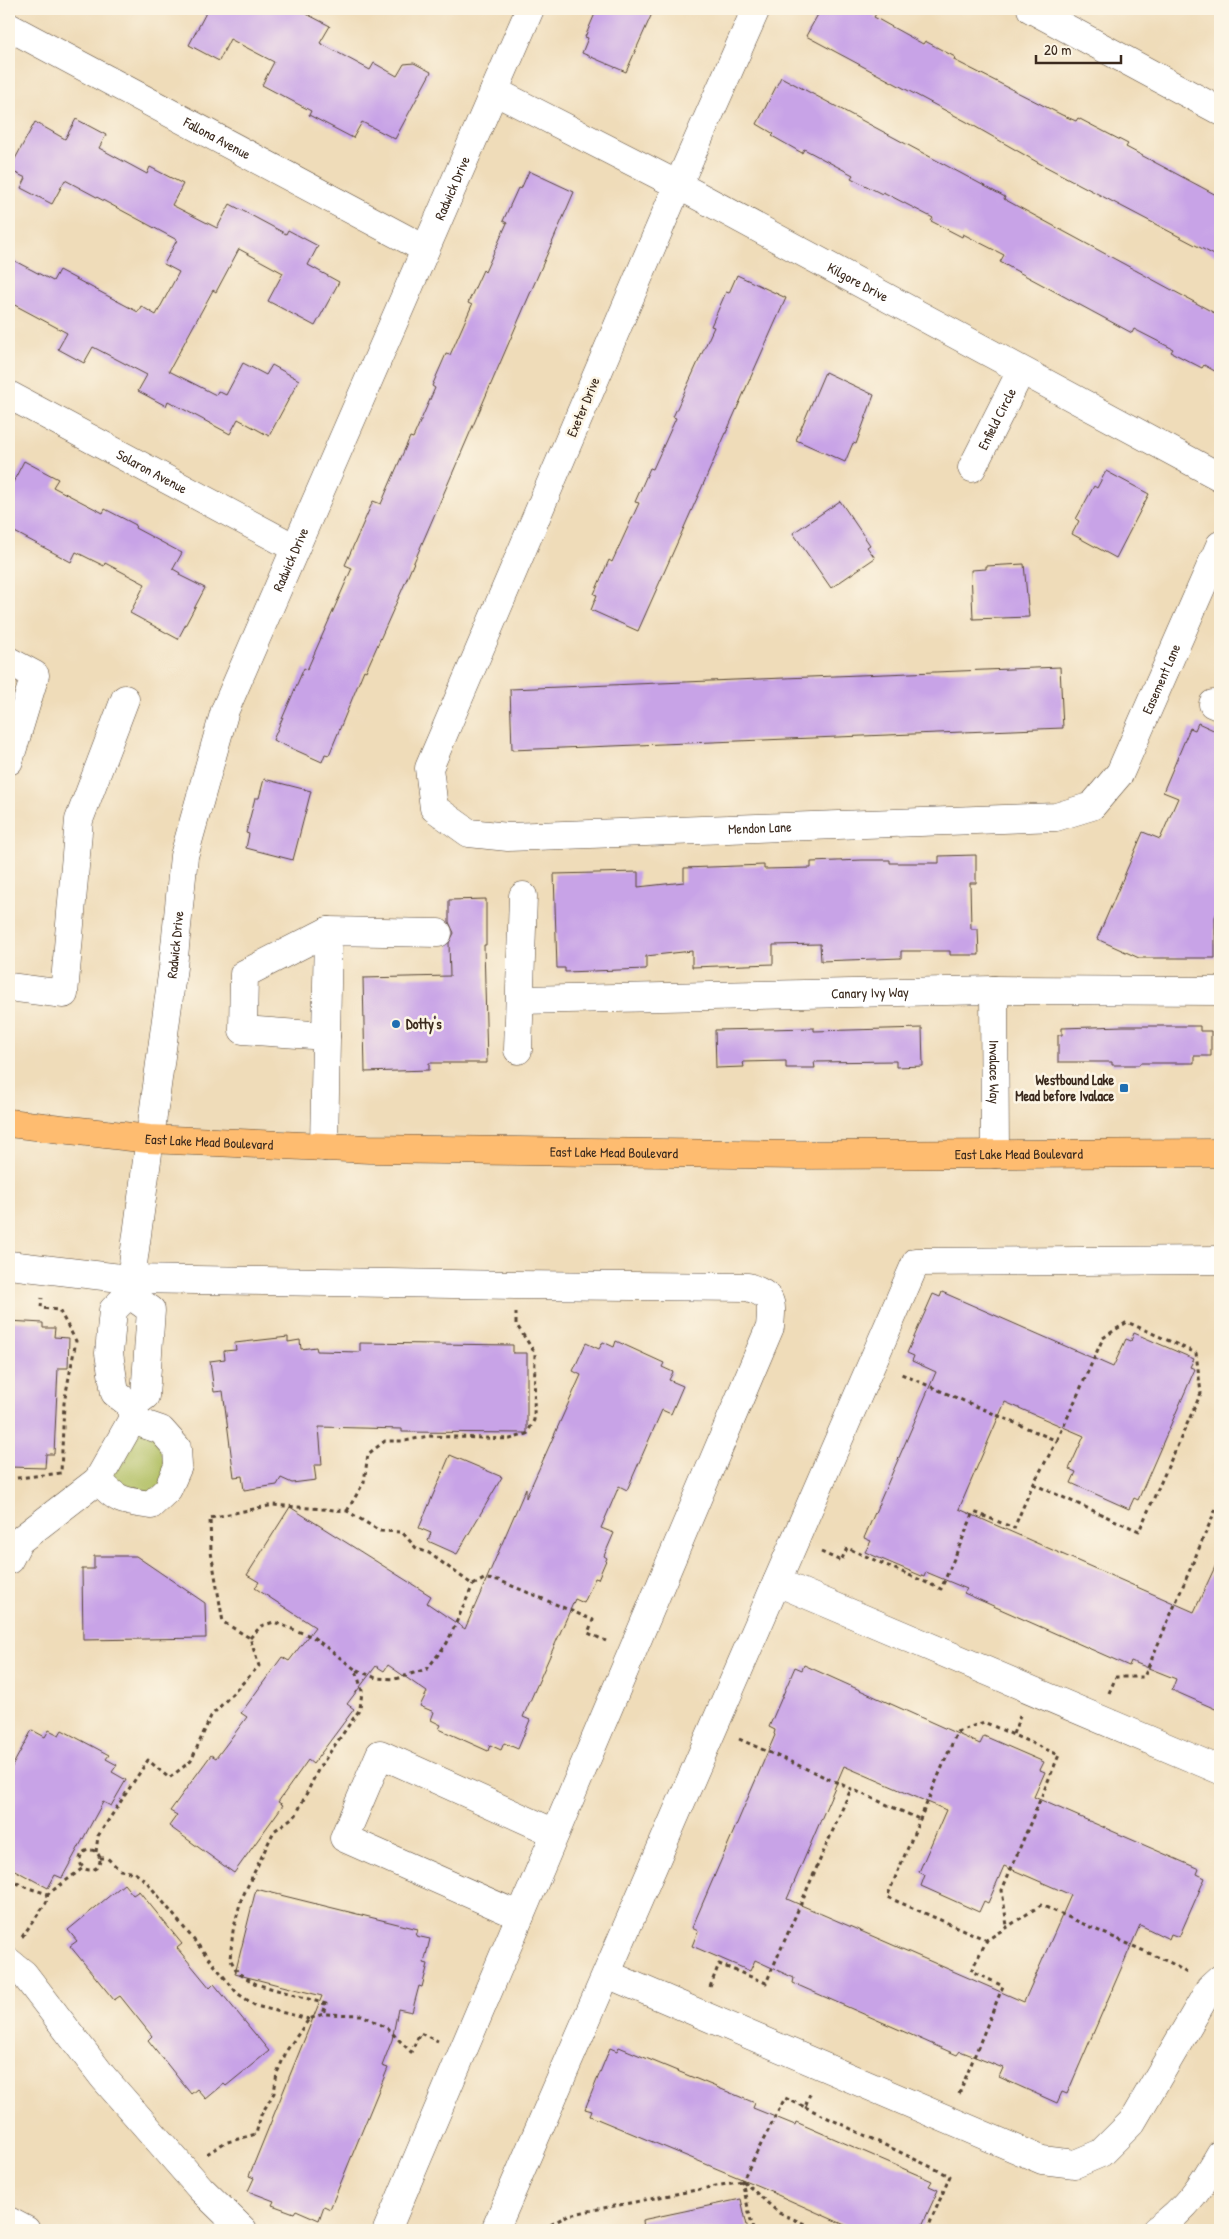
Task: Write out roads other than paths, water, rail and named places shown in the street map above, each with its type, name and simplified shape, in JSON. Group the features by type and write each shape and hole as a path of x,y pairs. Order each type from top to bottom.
{"main road":[{"name":"East Lake Mead Boulevard","path":"9,1123 149,1139 324,1147 798,1155 1220,1153"}],"street":[{"name":"Radwick Drive","path":"129,1286 173,967 184,856 225,710 530,9"},
{"name":"Exeter Drive","path":"434,808 429,768 678,185 756,9"},
{"path":"1031,9 1220,111"},
{"name":"Fallona Avenue","path":"9,27 425,250"},
{"name":"Kilgore Drive","path":"494,91 678,185 1220,477"},
{"name":"Enfield Circle","path":"972,468 1021,371"},
{"name":"Solaron Avenue","path":"9,394 295,548"},
{"name":"Easement Lane","path":"1092,806 1120,773 1220,545"},
{"path":"9,661 35,674 9,761"},
{"path":"9,987 64,994 78,820 126,699"},
{"name":"Mendon Lane","path":"434,808 469,833 508,836 1056,817 1092,806"},
{"path":"518,1050 523,896"},
{"path":"324,1147 328,931"},
{"path":"326,1036 243,1030 244,974 328,931 438,933"},
{"name":"Canary Ivy Way","path":"520,1000 994,990 1220,991"},
{"name":"Invalace Way","path":"994,990 995,1154"},
{"path":"495,2230 916,1262 1220,1260"},
{"path":"9,1265 44,1269 129,1286 515,1285 748,1287 764,1292 772,1305 770,1327 387,2230"},
{"path":"98,1480 113,1496 131,1502 151,1505 168,1490 178,1466 177,1448 161,1430 132,1413 115,1394 109,1353 113,1310 129,1286"},
{"path":"9,1560 19,1541 98,1480 132,1413 145,1396 151,1310 129,1286"},
{"path":"777,1582 1220,1770"},
{"path":"520,1916 344,1838 380,1754 555,1833"},
{"path":"14,1951 24,1974 103,2077 184,2170 243,2230"},
{"path":"606,1974 1042,2160 1075,2164 1101,2153 1132,2122 1215,1983"},
{"path":"1156,2230 1173,2218 1201,2187 1220,2154"},
{"path":"9,2220 26,2230"}],"place":[{"name":"Dotty's","path":"396,1024"},
{"name":"Westbound Lake Mead before Ivalace","path":"1124,1088"}]}
